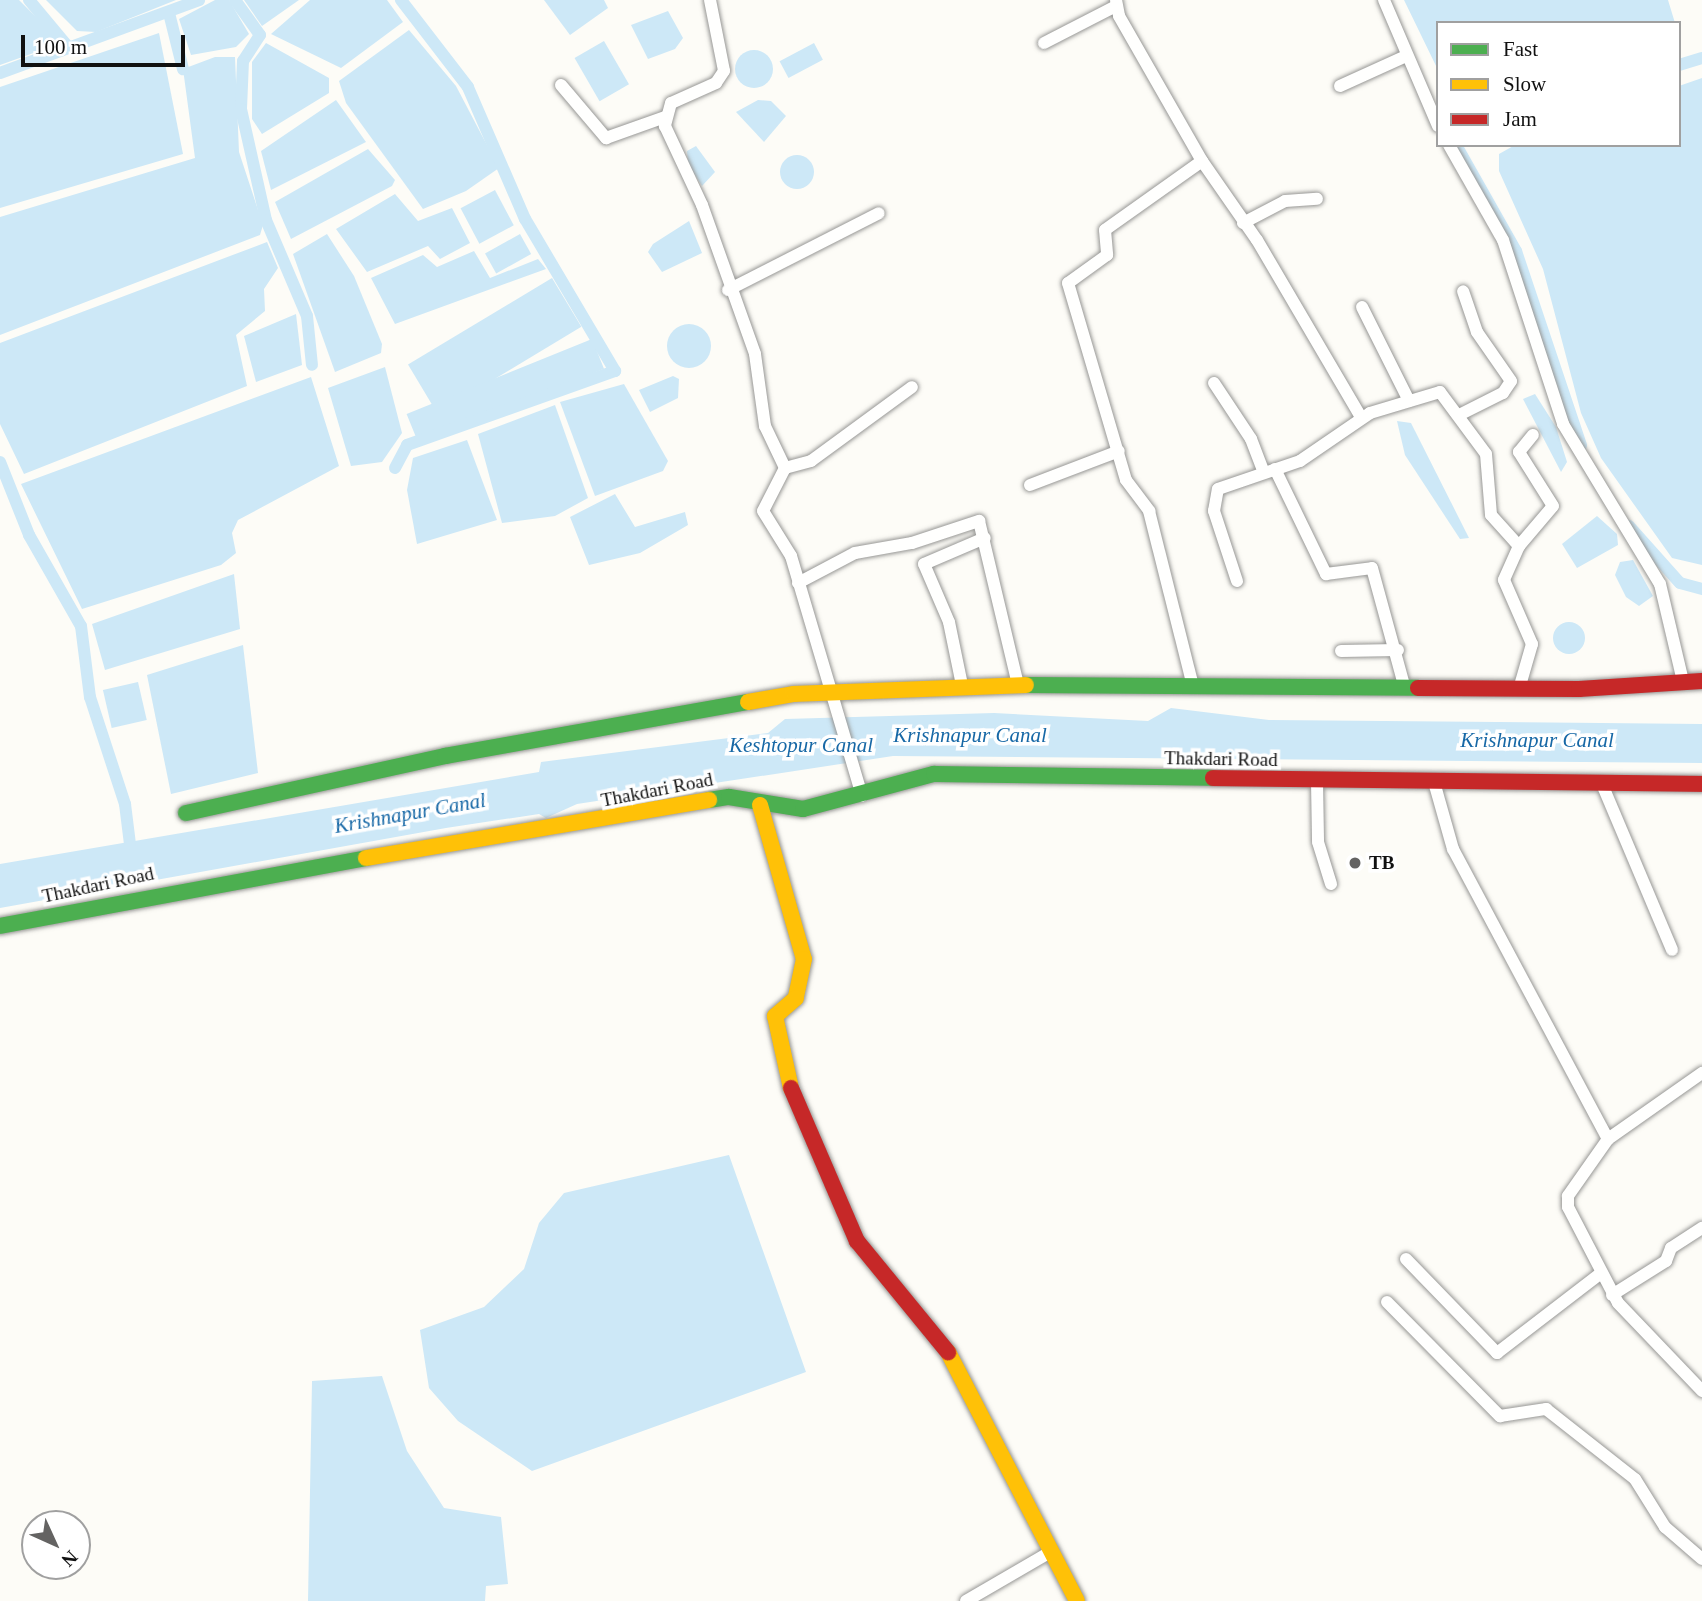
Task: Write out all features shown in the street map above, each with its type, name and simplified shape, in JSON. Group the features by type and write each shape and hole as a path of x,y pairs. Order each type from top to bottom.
{"street":[{"path":"710,0 724,71 716,83 671,103 666,117 728,290 755,354 765,426 785,468"},
{"path":"1384,0 1436,122"},
{"path":"1044,43 1116,3 1202,161 1243,223 1361,417"},
{"path":"1340,86 1406,56"},
{"path":"561,85 606,138 619,138 666,117"},
{"path":"1450,147 1503,240 1563,424 1660,584 1683,681"},
{"path":"1193,686 1149,511 1126,480 1069,278 1107,255 1105,230 1202,161"},
{"path":"1243,223 1285,201 1317,198"},
{"path":"728,290 879,213"},
{"path":"1461,414 1503,393 1511,381 1477,332 1463,291"},
{"path":"1362,307 1409,401"},
{"path":"1214,383 1251,439 1326,574 1373,568 1398,650 1404,685"},
{"path":"862,796 791,556 763,511 785,468 811,461 912,387"},
{"path":"1237,581 1214,494 1323,449 1361,417 1440,392 1461,414 1491,466 1491,515 1519,546"},
{"path":"1519,689 1532,644 1504,580 1519,546 1553,506 1519,452 1533,435"},
{"path":"1030,485 1119,451"},
{"path":"798,583 855,553 912,543 965,522 979,521 1018,685"},
{"path":"962,685 949,622 924,564 985,538"},
{"path":"1340,652 1398,650"},
{"path":"186,813 445,757 794,694 834,702 962,685 1404,685 1519,689 1702,681"},
{"name":"Thakdari Road","path":"0,926 207,884 729,797 760,806 803,809 862,796 934,774 1317,782 1702,784"},
{"path":"1317,782 1318,842 1331,884"},
{"path":"1434,782 1453,849 1608,1139"},
{"path":"1602,784 1672,950"},
{"path":"760,806 804,959 796,998 775,1016 785,1075 857,1241 937,1331 1077,1601"},
{"path":"1702,1073 1608,1139 1567,1201 1612,1295 1702,1391"},
{"path":"1612,1295 1666,1261 1671,1248 1702,1228"},
{"path":"1406,1259 1497,1353 1600,1274"},
{"path":"1387,1302 1500,1416 1546,1409 1625,1470 1665,1527 1702,1559"},
{"path":"966,1601 1052,1551"}],"water":[{"path":"0,0 19,0 57,38 56,45 0,65"},
{"path":"46,0 176,0 96,32 77,31"},
{"path":"215,0 229,0 249,34 236,47 191,55 179,19"},
{"path":"244,0 299,0 262,26"},
{"path":"310,0 387,0 403,22 341,68 271,34"},
{"path":"544,0 604,0 608,8 570,35"},
{"path":"1404,0 1668,0 1674,21 1436,21 1436,66"},
{"path":"668,11 683,38 675,49 648,59 631,25"},
{"path":"409,30 456,86 499,168 466,191 423,209 346,103 339,81"},
{"path":"159,33 183,154 0,208 0,87"},
{"path":"604,41 629,84 600,101 575,58"},
{"path":"266,43 329,78 329,93 262,134 252,119 252,62"},
{"path":"814,43 823,60 788,78 780,61"},
{"path":"754,50 767,56 773,69 767,82 754,88 741,82 735,69 741,56"},
{"path":"215,57 235,57 239,152 263,225 260,235 0,335 0,217 195,158 183,69"},
{"path":"1702,78 1702,565 1672,558 1601,458 1581,413 1543,269 1499,171 1499,154 1511,147 1681,147 1681,85"},
{"path":"336,100 366,142 271,190 261,151"},
{"path":"758,100 771,101 786,116 764,142 736,112"},
{"path":"696,146 715,172 702,186 688,164 687,151"},
{"path":"368,149 395,180 392,186 291,239 275,202"},
{"path":"797,155 809,160 814,172 809,184 797,189 785,184 780,172 785,160"},
{"path":"495,190 514,225 479,244 461,208"},
{"path":"395,194 418,221 452,208 470,243 440,259 428,246 367,272 336,229"},
{"path":"689,221 702,253 662,272 648,252 653,244"},
{"path":"327,234 354,276 382,344 381,353 335,372 293,254"},
{"path":"520,234 531,254 496,274 485,253"},
{"path":"267,242 278,268 264,289 265,311 236,335 247,386 24,474 0,424 0,343"},
{"path":"474,251 490,278 538,259 546,269 395,324 371,278 423,255 437,267"},
{"path":"552,278 581,327 437,413 408,365"},
{"path":"296,314 302,365 256,382 244,336"},
{"path":"689,324 704,331 711,346 704,361 689,368 674,361 667,346 674,331"},
{"path":"592,339 604,369 419,444 407,414"},
{"path":"385,367 402,433 382,462 351,466 328,388"},
{"path":"673,376 679,379 678,398 650,412 639,390"},
{"path":"311,377 339,466 238,520 232,533 236,553 221,565 82,609 21,484"},
{"path":"624,384 668,461 663,471 595,496 560,402"},
{"path":"1535,394 1556,427 1567,462 1561,472 1523,399"},
{"path":"555,405 588,498 555,516 502,523 478,434"},
{"path":"1397,421 1411,423 1469,538 1460,539 1405,455"},
{"path":"467,440 497,520 417,544 407,490 413,458"},
{"path":"615,494 635,527 685,512 688,525 640,553 589,565 570,517"},
{"path":"1597,516 1617,534 1618,545 1577,568 1562,544"},
{"path":"1633,560 1653,596 1639,606 1626,597 1615,575 1620,562"},
{"path":"234,574 240,629 105,670 92,624"},
{"path":"1569,622 1581,626 1585,638 1581,650 1569,654 1557,650 1553,638 1557,626"},
{"path":"243,645 258,773 171,794 147,675"},
{"path":"138,682 147,720 112,728 103,690"},
{"name":"Keshtopur Canal","path":"1171,708 1269,720 1702,724 1702,763 893,756 577,804 546,818 539,814 446,828 0,908 0,864 539,772 541,762 768,733 785,719 994,713 1148,721"},
{"path":"729,1155 806,1372 532,1471 458,1421 429,1388 420,1330 484,1307 524,1269 539,1223 564,1193"},
{"path":"382,1376 407,1451 444,1508 501,1517 508,1584 486,1586 485,1601 308,1601 312,1381"}],"waterway":[{"path":"29,0 69,48"},
{"path":"0,73 199,0"},
{"path":"235,0 260,35 243,61 241,109 266,220 307,316 312,365"},
{"path":"395,468 407,445 615,371 525,219 468,87 401,0"},
{"path":"169,13 183,69"},
{"path":"1681,64 1702,58"},
{"path":"1457,147 1516,251 1581,445"},
{"path":"0,462 29,535 81,626 90,697 125,804 130,844"},
{"path":"1629,526 1680,583 1702,589"}],"traffic: fast":[{"path":"1026,685 1418,688"},
{"path":"186,813 445,756 748,702"},
{"path":"709,800 729,797 803,809 934,774 1213,778"},
{"path":"0,926 366,858"}],"traffic: slow":[{"path":"748,702 794,694 1026,685"},
{"path":"366,858 709,800"},
{"path":"760,805 804,959 796,998 775,1016 791,1088"},
{"path":"948,1352 1077,1601"}],"traffic: jam":[{"path":"1418,688 1579,689 1702,681"},
{"path":"1213,778 1702,784"},
{"path":"791,1088 857,1241 948,1352"}],"place":[{"name":"TB","path":"1355,863"}],"water label":[{"name":"Krishnapur Canal","path":"970,735"},
{"name":"Krishnapur Canal","path":"1537,740"},
{"name":"Krishnapur Canal","path":"410,813"}]}
